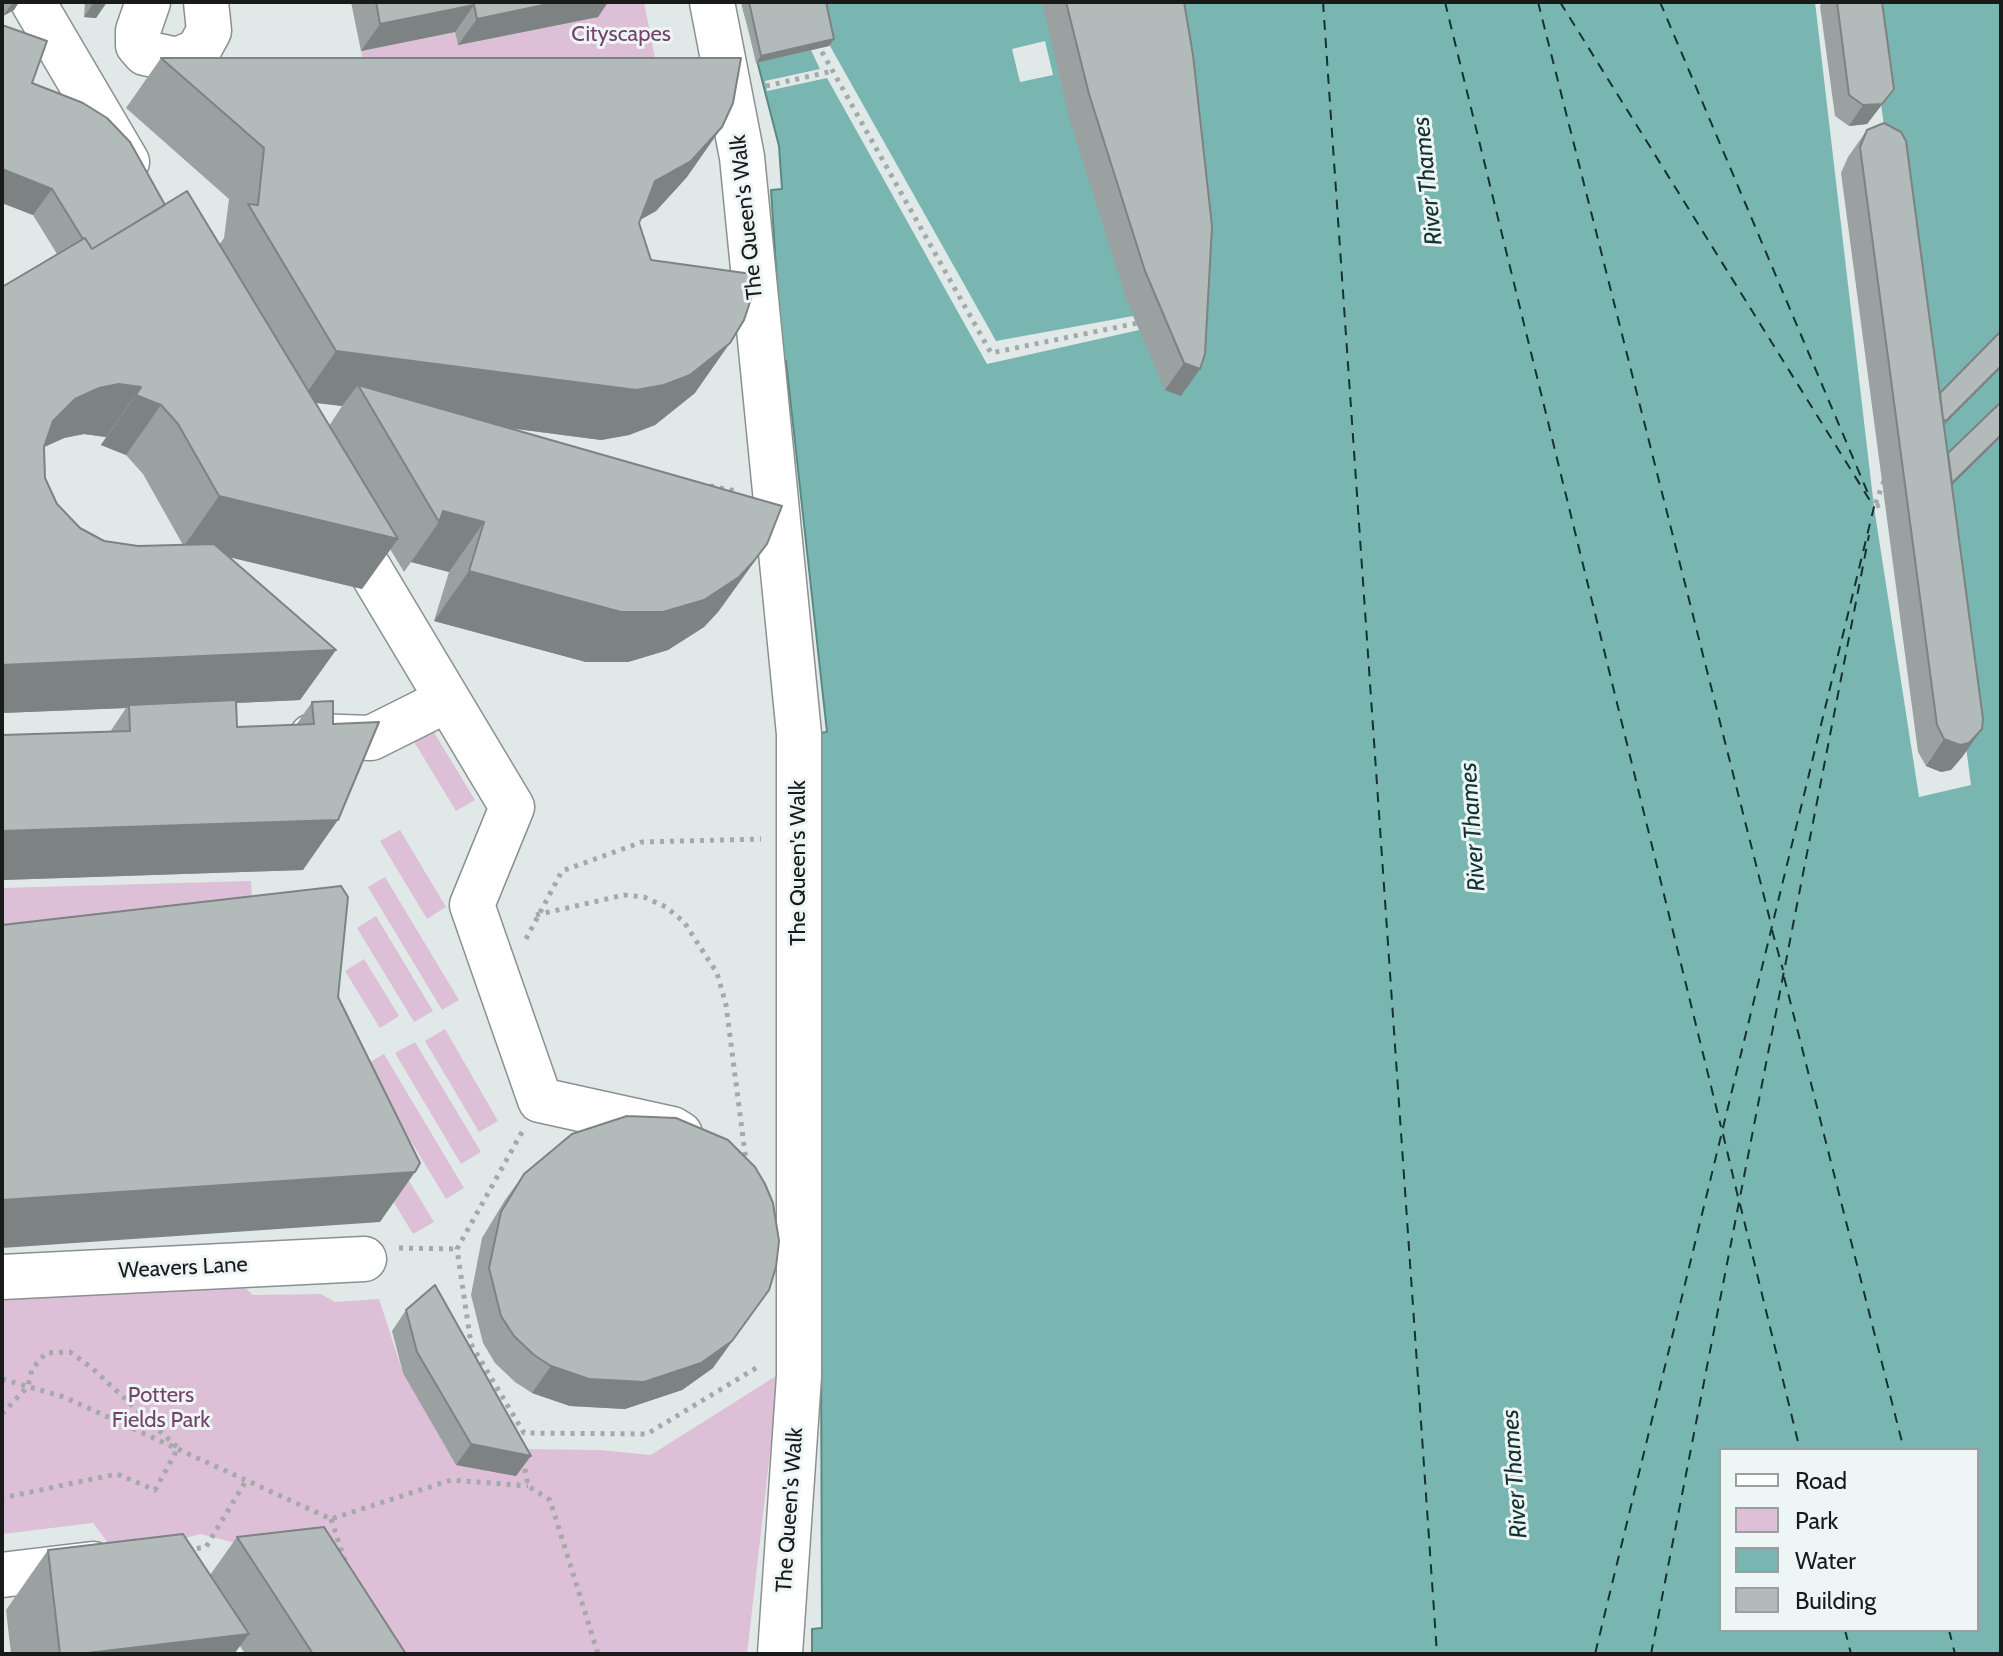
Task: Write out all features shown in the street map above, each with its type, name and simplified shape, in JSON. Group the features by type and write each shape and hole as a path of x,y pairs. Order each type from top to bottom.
{"street":[{"path":"33,2 147,196"},
{"path":"146,5 138,31 138,45 145,53 177,60 198,51 209,31 206,2"},
{"name":"The Queen's Walk","path":"712,2 748,80 742,157 799,734 800,1341 780,1654"},
{"path":"681,79 748,80"},
{"path":"99,118 125,100 140,100"},
{"path":"323,491 512,807 472,905 540,1100 672,1129 710,1153"},
{"path":"267,737 371,738 440,688"},
{"path":"747,1178 800,1212"},
{"name":"Weavers Lane","path":"2,1277 379,1254"},
{"path":"2,1575 115,1561"}],"path":[{"path":"812,33 991,353 1148,321"},
{"path":"748,80 833,71"},
{"path":"1886,477 1874,507 1903,497"},
{"path":"698,484 776,498"},
{"path":"504,993 536,915 562,871 642,842 798,837"},
{"path":"536,915 624,895 644,897 666,907 684,922 717,973 726,1005 747,1178"},
{"path":"523,1441 524,1433 471,1344 457,1249 540,1100"},
{"path":"379,1254 457,1249"},
{"path":"524,1433 647,1434 800,1341"},
{"path":"2,1414 28,1386 32,1369 46,1353 70,1352 92,1368 178,1448"},
{"path":"2,1379 64,1397 331,1519 451,1480 528,1486 550,1500 598,1654"},
{"path":"2,1498 117,1474 155,1490 178,1448"},
{"path":"522,1449 528,1486"},
{"path":"200,1559 247,1479"},
{"path":"331,1519 346,1566"},
{"path":"176,1552 206,1547"}],"green space":[{"name":"Cityscapes","path":"610,2 644,2 655,59 366,72 361,51 455,32 458,45"},
{"path":"429,724 475,800 456,811 410,735"},
{"path":"400,830 446,907 427,919 380,841"},
{"path":"385,877 459,1000 442,1010 368,887"},
{"path":"251,881 254,935 2,961 2,888"},
{"path":"376,916 433,1011 414,1022 357,928"},
{"path":"364,959 399,1016 380,1028 345,971"},
{"path":"445,1029 498,1121 479,1132 425,1041"},
{"path":"415,1042 481,1152 461,1164 395,1053"},
{"path":"384,1054 464,1188 446,1199 365,1065"},
{"path":"371,1118 434,1222 413,1234 350,1130"},
{"name":"Potters Fields Park","path":"231,1275 253,1295 321,1294 335,1302 379,1299 403,1373 522,1449 600,1450 651,1455 779,1374 747,1654 366,1654 327,1567 201,1534 117,1555 93,1523 2,1534 2,1285"}],"water":[{"name":"River Thames","path":"742,2 2001,2 2001,1654 812,1654 812,1629 822,1628 819,733 827,732 786,361 782,361 771,190 782,189 779,146"}],"pier":[{"path":"742,2 819,2 830,46 996,341 1133,316 1139,330 987,364 827,78 767,91 765,81 820,69 811,50 756,63"},
{"path":"1815,2 1867,2 1923,410 1941,428 1946,491 1934,505 1971,785 1919,797 1874,507"},
{"path":"1045,41 1053,75 1020,82 1012,49"}],"building":[{"path":"376,2 558,2 477,19 474,5 380,24"},
{"path":"749,2 826,2 834,39 761,56"},
{"path":"1066,2 1184,2 1212,226 1205,354 1200,369 1184,363 1145,271 1089,94"},
{"path":"1837,2 1882,2 1894,89 1882,104 1863,105 1849,95"},
{"path":"2,25 47,41 32,83 83,103 107,118 130,142 165,205 92,249 52,189 2,169"},
{"path":"161,58 741,58 733,103 722,127 691,161 655,181 639,223 651,260 759,275 744,320 730,343 690,375 664,385 636,390 336,351 248,204 258,205 264,148"},
{"path":"1884,123 1901,132 1906,141 1983,719 1982,729 1969,743 1960,745 1944,739 1937,725 1860,147 1867,130"},
{"path":"187,191 398,539 219,496 178,424 161,405 136,395 141,387 119,384 99,388 75,399 53,421 44,447 45,478 57,504 80,528 104,541 138,546 214,544 336,650 2,665 2,287 85,238 92,249"},
{"path":"2001,331 2001,366 1946,421 1943,419 1940,393"},
{"path":"358,385 782,506 767,544 739,577 704,600 663,612 621,612 469,571 484,522 443,511 439,522"},
{"path":"2001,402 2001,435 1952,483 1948,453"},
{"path":"236,700 237,727 314,724 312,702 333,701 333,724 379,722 338,820 2,831 2,735 130,731 129,705"},
{"path":"341,886 348,897 338,997 420,1163 415,1172 2,1200 2,925"},
{"path":"627,1116 676,1118 728,1140 755,1167 765,1184 773,1203 779,1241 769,1290 732,1341 701,1363 644,1382 589,1379 551,1366 534,1355 514,1336 501,1316 489,1268 501,1212 524,1174 572,1134"},
{"path":"435,1285 531,1456 471,1444 417,1352 406,1310"},
{"path":"324,1527 406,1654 313,1654 237,1537"},
{"path":"183,1534 249,1634 60,1654 48,1550"}],"ferry route":[{"path":"1323,2 1437,1654"},
{"path":"1445,2 1721,1127"},
{"path":"1538,2 1771,924"},
{"path":"1560,2 1874,507 1595,1654"},
{"path":"1660,2 1870,498"},
{"path":"1651,1654 1869,535"},
{"path":"1772,930 1783,970"},
{"path":"1784,977 1903,1448"},
{"path":"1723,1134 1738,1197"},
{"path":"1740,1204 1800,1448"},
{"path":"1846,1632 1851,1654"},
{"path":"1950,1632 1955,1654"}]}
